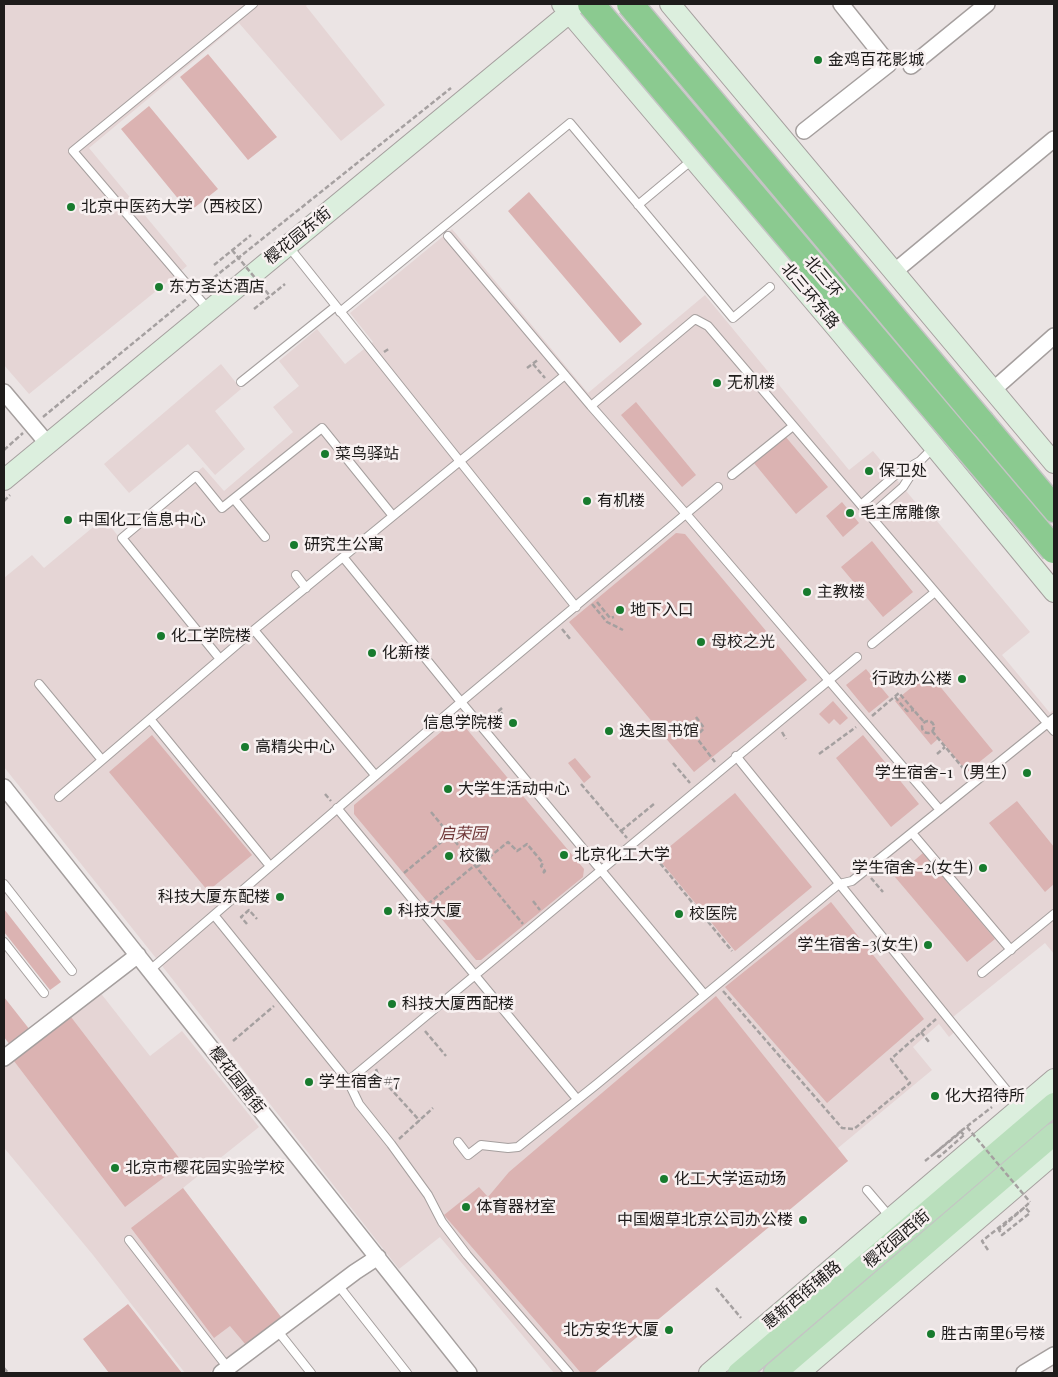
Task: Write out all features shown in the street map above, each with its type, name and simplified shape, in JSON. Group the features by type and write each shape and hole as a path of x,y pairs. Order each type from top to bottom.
{"highway":[{"name":"北三环","path":"630,4 1054,510"},
{"name":"北三环","path":"578,6 1054,550"}],"main road":[{"name":"樱花园西街","path":"739,1373 1026,1115 1054,1104"},
{"name":"樱花园西街","path":"775,1373 805,1366 1054,1134"}],"street":[{"path":"670,4 1054,462"},
{"path":"804,131 889,64 841,4"},
{"path":"911,66 987,4"},
{"name":"北三环东路","path":"578,6 693,159 857,353 930,450 1054,592"},
{"name":"樱花园东街","path":"4,480 578,6"},
{"path":"895,271 1054,139"},
{"path":"930,450 1054,336"},
{"path":"4,392 47,443"},
{"name":"樱花园南街","path":"4,787 469,1373"},
{"path":"4,1058 138,955"},
{"name":"惠新西街辅路","path":"709,1373 891,1219 1026,1115 1054,1079"},
{"path":"805,1366 1054,1154"},
{"path":"225,1371 338,1285 378,1258"},
{"path":"1024,1373 1054,1355"}],"lane":[{"path":"208,310 73,151 253,4"},
{"path":"241,382 338,309 570,122 733,318 770,287"},
{"path":"638,205 693,159"},
{"path":"448,236 591,406 828,681 866,720 940,810"},
{"path":"287,245 576,607"},
{"path":"591,406 695,319 708,326 935,592 1051,721 1054,731"},
{"path":"59,797 254,630 565,375"},
{"path":"732,475 793,426"},
{"path":"220,659 122,538 196,476 222,508 322,428 393,516"},
{"path":"861,505 894,476 930,450"},
{"path":"870,516 903,487 930,450"},
{"path":"150,970 375,775 718,487"},
{"path":"234,499 265,537"},
{"path":"343,556 461,702 704,994"},
{"path":"296,575 306,588"},
{"path":"872,644 935,592"},
{"path":"254,630 375,775"},
{"path":"348,1081 603,871 736,756 857,657"},
{"path":"39,684 102,760"},
{"path":"150,719 270,866"},
{"path":"458,1142 468,1155 481,1145 508,1148 518,1146 839,884 852,881 1051,721"},
{"path":"736,756 1026,1115"},
{"path":"337,808 576,1099"},
{"path":"912,833 1011,950"},
{"path":"4,884 72,971"},
{"path":"214,914 348,1081 359,1104 428,1195 442,1222 467,1255 569,1373"},
{"path":"982,973 1054,914"},
{"path":"4,942 44,993"},
{"path":"867,1190 891,1219"},
{"path":"129,1240 225,1371"},
{"path":"338,1285 406,1373"},
{"path":"278,1330 311,1373"}],"path":[{"path":"4,450 194,293 457,83"},
{"path":"214,265 251,235"},
{"path":"232,250 270,296"},
{"path":"254,309 285,284"},
{"path":"383,353 390,348"},
{"path":"527,368 533,364 551,386"},
{"path":"589,596 610,618 614,616"},
{"path":"589,596 607,622 623,630"},
{"path":"557,623 571,640"},
{"path":"819,754 899,693 924,722"},
{"path":"895,697 907,711 914,710"},
{"path":"696,718 704,728 696,737 721,769"},
{"path":"924,722 923,731 928,733 932,731"},
{"path":"924,722 932,722 934,726 932,731"},
{"path":"932,731 975,782"},
{"path":"937,754 945,747"},
{"path":"673,762 696,790"},
{"path":"581,784 629,841"},
{"path":"621,831 653,802 658,808"},
{"path":"431,812 529,931"},
{"path":"401,876 458,828"},
{"path":"639,838 732,952"},
{"path":"425,906 508,842 517,851 527,844 543,863 541,866 545,871 543,873"},
{"path":"865,871 883,892"},
{"path":"247,924 241,917 249,910 257,919"},
{"path":"717,984 842,1128 854,1128 910,1083 891,1059 942,1012"},
{"path":"234,1041 282,999"},
{"path":"418,1022 446,1056"},
{"path":"921,1032 929,1042"},
{"path":"373,1061 378,1075 420,1120"},
{"path":"925,1161 938,1150 946,1144 954,1138 961,1132 964,1135 939,1157 935,1153 948,1142 955,1137 961,1131 992,1107"},
{"path":"391,1144 402,1138 433,1108"},
{"path":"966,1127 1030,1202 999,1230 1002,1235 1030,1213 1025,1207"},
{"path":"988,1250 982,1241 1025,1207"},
{"path":"716,1288 742,1318"},
{"path":"4,1368 8,1373"}],"shaded area":[{"name":"北京中医药大学（西校区）","path":"4,4 308,4 306,6 385,105 341,141 239,23 89,148 187,266 29,394 4,365"},
{"name":"北京化工大学","path":"452,229 588,393 705,295 849,470 873,451 926,515 931,514 1030,632 1002,655 1050,713 1054,709 1054,954 1045,943 953,1017 961,1026 949,1037 939,1024 913,1047 932,1070 838,1148 848,1161 594,1373 554,1373 440,1237 399,1269 4,767 4,578 32,555 44,568 104,518 118,536 203,467 224,491 293,432 273,407 299,386 279,361 317,329 345,364 373,342 350,313"},
{"path":"221,364 241,389 215,411 245,449 215,475 188,444 129,493 104,464"},
{"name":"北京市樱花园实验学校","path":"99,991 150,1056 182,1031 259,1127 183,1188 281,1317 209,1373 185,1373 93,1255 5,1149 4,1064"}],"green space":[{"path":"208,54 277,137 248,160 180,77"},
{"path":"149,106 218,189 189,212 121,129"},
{"path":"529,192 642,324 620,343 508,211"},
{"path":"636,402 696,475 682,487 621,415"},
{"path":"785,436 828,487 796,514 754,463"},
{"path":"842,502 859,523 843,537 826,516"},
{"path":"676,533 685,534 807,680 694,772 569,622"},
{"path":"872,541 913,592 883,617 841,567"},
{"path":"866,669 889,697 869,713 846,685"},
{"path":"929,673 993,751 967,772 939,738 931,745 895,701"},
{"path":"833,701 848,718 840,725 834,719 829,724 819,714"},
{"name":"启荣园","path":"454,721 460,721 584,869 583,877 481,960 476,960 354,814 354,805"},
{"path":"152,735 252,855 208,891 109,772"},
{"path":"863,735 919,804 891,827 836,758"},
{"path":"575,758 591,777 584,783 568,763"},
{"path":"735,793 812,887 735,951 657,857"},
{"path":"1017,801 1054,847 1054,884 1045,892 989,823"},
{"path":"923,853 995,939 967,962 895,877"},
{"path":"831,902 924,1019 827,1103 725,987"},
{"path":"4,909 61,982 50,990 4,932"},
{"name":"化工大学运动场","path":"716,996 848,1161 594,1373 581,1373 444,1215 479,1187 488,1197 509,1172"},
{"path":"4,997 30,1030 10,1045 4,1037"},
{"path":"71,1017 183,1163 125,1207 14,1061"},
{"path":"183,1188 281,1317 246,1345 230,1326 214,1338 131,1228"},
{"path":"128,1304 182,1373 109,1373 83,1339"}],"place":[{"name":"金鸡百花影城","path":"818,60"},
{"name":"北京中医药大学（西校区）","path":"71,207"},
{"name":"东方圣达酒店","path":"159,287"},
{"name":"无机楼","path":"717,383"},
{"name":"菜鸟驿站","path":"325,454"},
{"name":"保卫处","path":"869,471"},
{"name":"有机楼","path":"587,501"},
{"name":"毛主席雕像","path":"850,513"},
{"name":"中国化工信息中心","path":"68,520"},
{"name":"研究生公寓","path":"294,545"},
{"name":"主教楼","path":"807,592"},
{"name":"地下入口","path":"620,610"},
{"name":"化工学院楼","path":"161,636"},
{"name":"母校之光","path":"701,642"},
{"name":"化新楼","path":"372,653"},
{"name":"行政办公楼","path":"962,679"},
{"name":"信息学院楼","path":"513,723"},
{"name":"逸夫图书馆","path":"609,731"},
{"name":"高精尖中心","path":"245,747"},
{"name":"学生宿舍-1（男生）","path":"1027,773"},
{"name":"大学生活动中心","path":"448,789"},
{"name":"北京化工大学","path":"564,855"},
{"name":"校徽","path":"449,856"},
{"name":"学生宿舍-2(女生)","path":"983,868"},
{"name":"科技大厦东配楼","path":"280,897"},
{"name":"科技大厦","path":"388,911"},
{"name":"校医院","path":"679,914"},
{"name":"学生宿舍-3(女生)","path":"928,945"},
{"name":"科技大厦西配楼","path":"392,1004"},
{"name":"学生宿舍#7","path":"309,1082"},
{"name":"化大招待所","path":"935,1096"},
{"name":"北京市樱花园实验学校","path":"115,1168"},
{"name":"化工大学运动场","path":"664,1179"},
{"name":"体育器材室","path":"466,1207"},
{"name":"中国烟草北京公司办公楼","path":"803,1220"},
{"name":"北方安华大厦","path":"669,1330"},
{"name":"胜古南里6号楼","path":"931,1334"}]}
